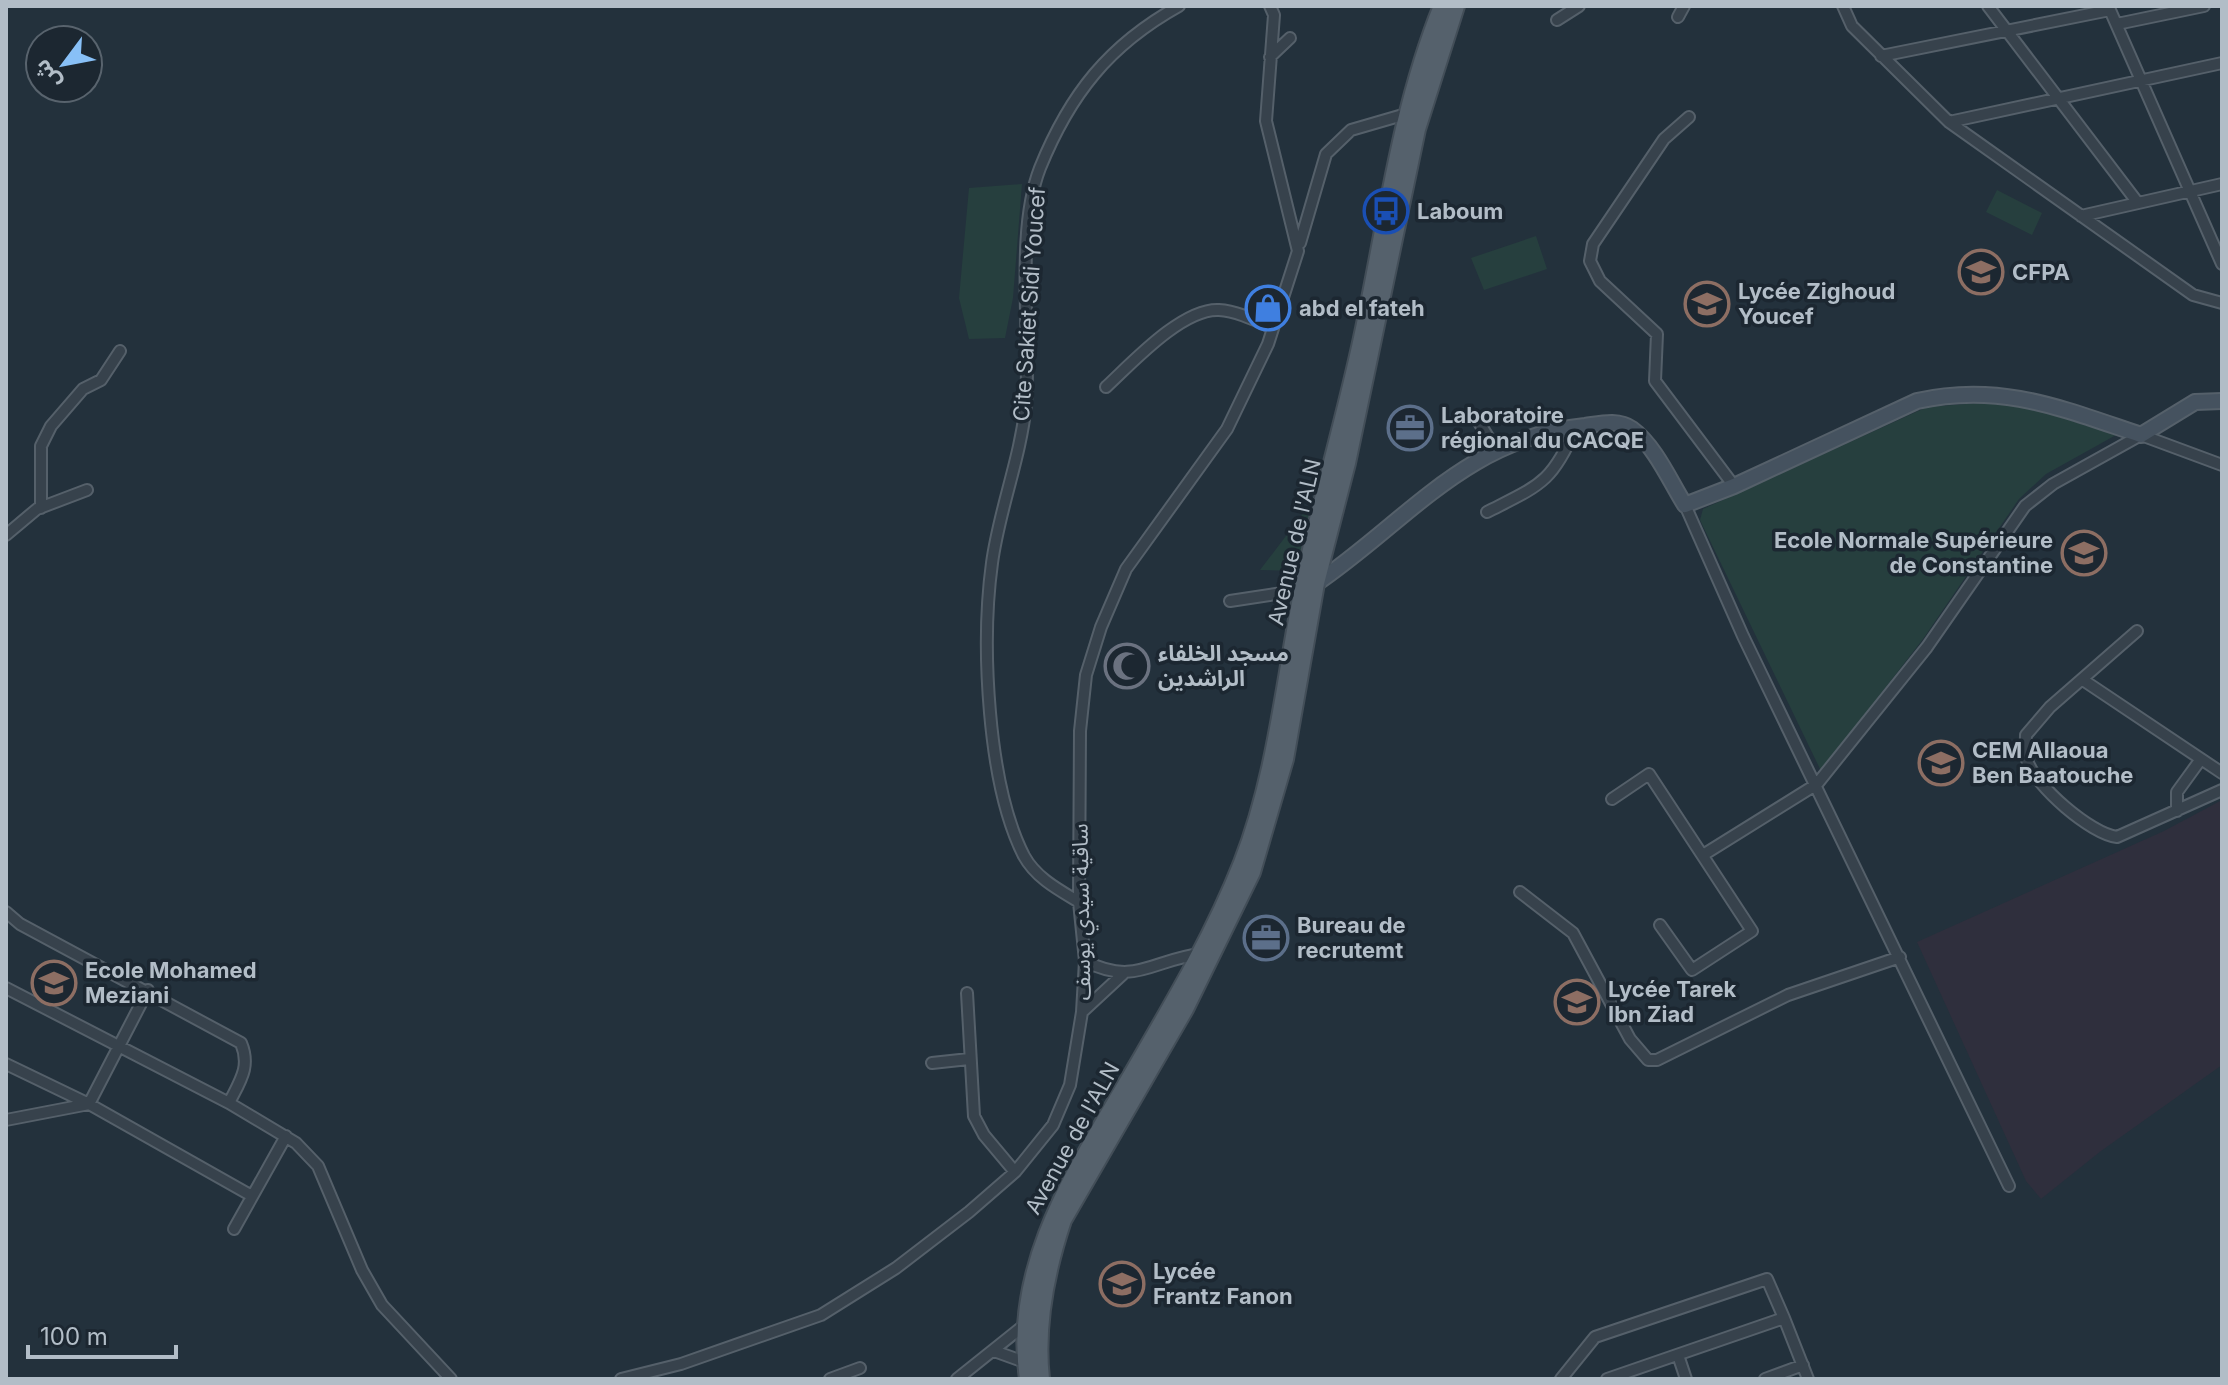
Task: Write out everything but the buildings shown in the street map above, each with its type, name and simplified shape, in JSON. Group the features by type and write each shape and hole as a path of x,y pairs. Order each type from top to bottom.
{"main road":[{"path":"1034,1372 1033,1323 1063,1220 1252,872 1274,803 1285,759 1309,587 1347,463 1414,112 1442,6"},
{"path":"1414,112 1456,6"},
{"path":"1309,587 1424,497 1496,450 1547,430 1615,423 1631,428 1642,439 1685,505 1734,486 1917,401 1961,393 1999,394 2053,405 2141,435 2195,402 2222,401"}],"street":[{"name":"Cite Sakiet Sidi Youcef","path":"1079,902 1048,884 1025,858 1012,824 993,731 986,678 986,618 992,560 1026,402 1026,284 1033,190 1064,115 1106,57 1179,6"},
{"path":"1270,6 1274,15 1265,101 1268,141 1300,245"},
{"path":"1558,6 1557,20 1579,6"},
{"path":"1678,17 1684,6"},
{"path":"1843,6 1846,20 1949,122 2193,295 2222,303"},
{"path":"1988,6 2138,203"},
{"path":"2117,24 2204,6"},
{"path":"1881,56 2110,10 2222,264"},
{"path":"1270,57 1290,38"},
{"path":"1949,122 2222,63"},
{"name":"ساقية سيدي يوسف","path":"621,1379 652,1375 821,1315 896,1268 1015,1172 1053,1125 1070,1085 1082,1012 1085,961 1079,902 1080,731 1086,675 1101,627 1126,569 1227,429 1273,328 1326,154 1351,130 1414,112"},
{"path":"1689,117 1664,139 1593,244 1590,261 1600,281 1652,326 1659,340 1655,381 1734,486"},
{"path":"2081,216 2222,184"},
{"path":"1106,387 1158,339 1197,314 1218,310 1273,328"},
{"path":"41,508 41,446 51,426 83,389 101,380 120,351"},
{"path":"1477,419 1496,450"},
{"path":"1487,512 1539,485 1553,474 1576,427"},
{"path":"1703,855 1817,784 1927,647 2025,506 2053,484 2141,435 2222,465"},
{"path":"6,535 41,508 87,490"},
{"path":"1685,505 1743,636 2009,1186"},
{"path":"1230,601 1309,587"},
{"path":"2137,631 2050,707 2026,735 2027,761 2039,780 2090,827 2107,836 2117,837 2222,790"},
{"path":"2083,680 2222,773"},
{"path":"2177,811 2177,792 2201,759"},
{"path":"1612,799 1649,774 1752,931 1692,970 1660,925"},
{"path":"1520,892 1568,926 1630,1039 1648,1060 1657,1060 1809,986 1900,957"},
{"path":"6,912 20,924 148,990 241,1043 247,1057 246,1069 229,1103"},
{"path":"1085,961 1104,971 1123,974 1205,956"},
{"path":"1082,1012 1123,974"},
{"path":"6,988 120,1045 286,1136 318,1166 362,1270 382,1305 451,1379"},
{"path":"6,1120 64,1112 89,1104 148,990"},
{"path":"967,993 974,1116 984,1135 1015,1172"},
{"path":"932,1063 969,1059"},
{"path":"6,1064 89,1104 252,1196"},
{"path":"234,1229 286,1136"},
{"path":"1561,1379 1595,1337 1767,1279 1808,1379"},
{"path":"1607,1379 1632,1375 1678,1355 1784,1318"},
{"path":"957,1379 1033,1323"},
{"path":"994,1351 1034,1372"},
{"path":"1678,1355 1686,1379"},
{"path":"1765,1379 1803,1365"},
{"path":"830,1379 860,1368"}],"shaded area":[{"path":"2222,800 2222,1065 2101,1151 2041,1199 2026,1181 1917,942 2164,831"}],"green space":[{"path":"1022,184 1013,298 1005,338 969,339 959,298 969,188"},
{"path":"1997,190 2042,213 2032,235 1986,212"},
{"path":"1536,236 1547,269 1484,290 1471,258"},
{"path":"1992,402 2041,411 2116,435 2046,474 2019,499 1923,639 1821,771 1700,520 1703,509 1927,407"},
{"path":"1305,511 1313,512 1298,571 1260,570"}],"place":[{"name":"Laboum","path":"1386,211"},
{"name":"CFPA","path":"1981,272"},
{"name":"Lycée Zighoud Youcef","path":"1707,304"},
{"name":"abd el fateh","path":"1268,308"},
{"name":"Laboratoire régional du CACQE","path":"1410,428"},
{"name":"Ecole Normale Supérieure de Constantine","path":"2084,553"},
{"name":"مسجد الخلفاء الراشدين","path":"1127,666"},
{"name":"CEM Allaoua Ben Baatouche","path":"1941,763"},
{"name":"Bureau de recrutemt","path":"1266,938"},
{"name":"Ecole Mohamed Meziani","path":"54,983"},
{"name":"Lycée Tarek Ibn Ziad","path":"1577,1002"},
{"name":"Lycée Frantz Fanon","path":"1122,1284"}]}
